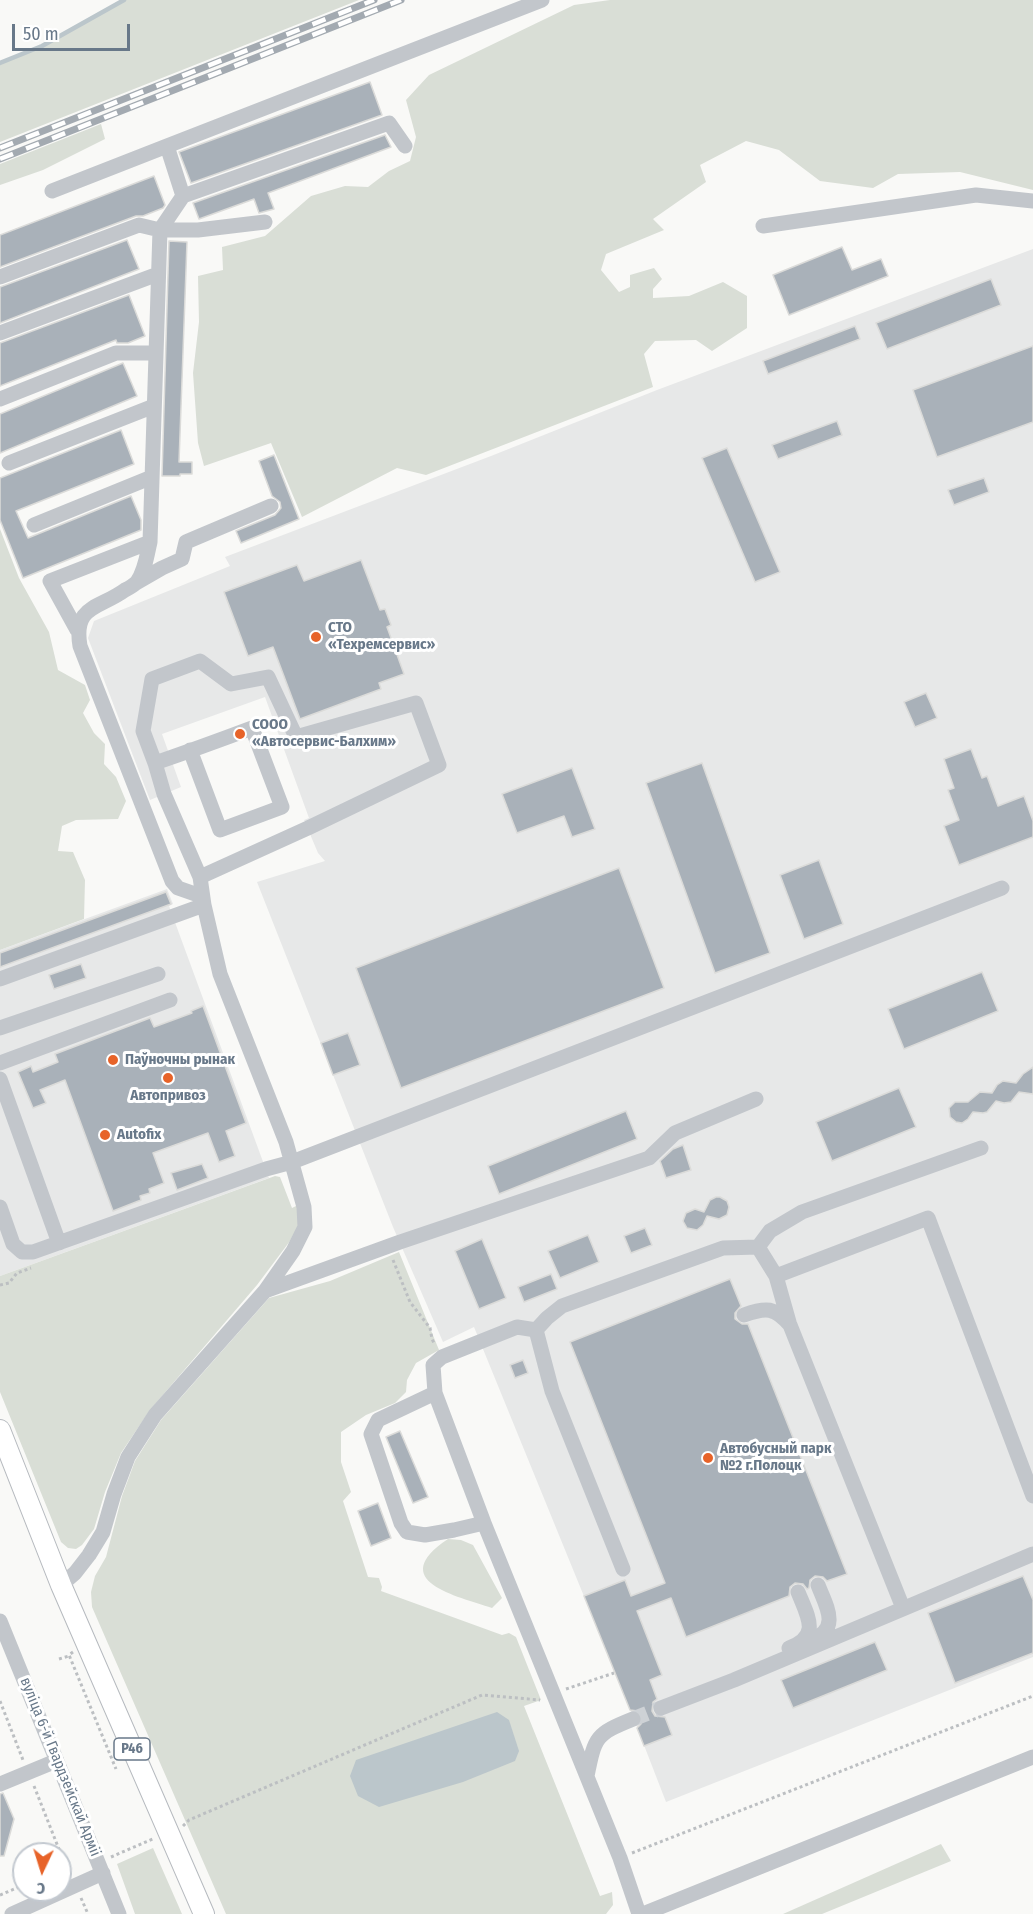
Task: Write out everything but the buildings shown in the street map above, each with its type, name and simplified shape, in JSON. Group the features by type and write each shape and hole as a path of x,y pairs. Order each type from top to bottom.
{"main road":[{"name":"Р46","path":"0,1430 61,1585 204,1914"}],"street":[{"path":"52,191 542,0"},
{"path":"136,582 145,564 150,542 160,230 183,196 389,123 405,146"},
{"path":"167,146 183,196"},
{"path":"763,226 976,195 1033,201"},
{"path":"0,277 139,225 160,230 198,230 265,222"},
{"path":"0,333 158,274"},
{"path":"0,399 116,353 156,352"},
{"path":"9,463 154,406"},
{"path":"34,525 152,477"},
{"path":"77,630 82,617 91,609 117,597 136,582 182,559 186,542 271,506"},
{"path":"150,542 50,581 77,630 80,646 172,881 178,888 198,895 204,905"},
{"path":"61,1585 75,1573 103,1532 128,1456 155,1415 265,1291 305,1227 304,1207 286,1142 220,974 200,877 164,794 143,731 153,679 200,661 231,684 268,677 296,737 416,702 439,765 200,877"},
{"path":"155,763 190,750 252,728 282,807 220,830 190,750"},
{"path":"0,1207 13,1244 22,1252 33,1252 266,1169 292,1162 1002,888"},
{"path":"0,979 204,905"},
{"path":"0,1028 158,974"},
{"path":"0,1063 170,1000"},
{"path":"0,1078 59,1243"},
{"path":"265,1291 411,1238 649,1158 675,1133 756,1099"},
{"path":"758,1248 770,1231 802,1212 981,1148"},
{"path":"776,1276 928,1218 1033,1496"},
{"path":"536,1330 562,1306 723,1248 758,1248"},
{"path":"758,1248 776,1276 789,1325 903,1608"},
{"path":"744,1315 759,1310 770,1310 781,1314 789,1325"},
{"path":"536,1330 517,1327 442,1357 433,1365 435,1393 484,1523 555,1694 641,1914 1033,1757"},
{"path":"536,1330 552,1391 623,1569"},
{"path":"435,1393 378,1420 371,1434 401,1523 407,1532 425,1535 484,1523"},
{"path":"818,1585 829,1614 829,1626 821,1636 659,1703 734,1680 1033,1554"},
{"path":"798,1592 809,1620 809,1633 802,1643"},
{"name":"вуліца 6-й Гвардзейскай Арміі","path":"0,1621 119,1914"},
{"path":"581,1760 585,1741 594,1727 609,1718 632,1714 599,1737 592,1752 587,1776"},
{"path":"0,1784 56,1761"},
{"path":"12,1914 101,1868"}],"path":[{"path":"388,1248 410,1302 430,1328 432,1339 442,1357"},
{"path":"59,1659 69,1655"},
{"path":"101,1868 184,1826 189,1820 482,1695 541,1700 614,1673"},
{"path":"620,1858 1033,1696"}],"shaded area":[{"path":"124,0 359,0 0,142 0,63 42,46"},
{"path":"610,0 1033,0 1033,190 960,172 898,174 873,188 820,181 779,150 746,141 700,165 706,182 653,219 664,230 606,254 601,270 619,292 630,287 630,275 654,268 662,279 653,289 653,298 689,296 723,282 747,296 747,328 712,351 696,340 655,341 644,354 653,387 426,475 397,468 302,517 271,443 204,466 198,443 193,373 199,322 198,276 223,270 222,247 265,236 311,196 345,186 368,187 389,171 410,161 416,137 406,100 429,75 574,5"},
{"path":"101,124 105,139 43,170 0,185 0,164"},
{"path":"1033,249 1033,1657 666,1802 474,1327 443,1342 393,1227 257,882 325,861 318,853 304,820 309,818 265,697 162,734 181,787 150,800 88,638 94,621 230,566 225,557 657,390"},
{"path":"0,529 19,578 49,632 58,670 85,685 90,700 83,713 94,733 105,744 104,764 116,777 126,801 118,819 76,820 62,826 58,851 73,852 85,880 84,919 0,950"},
{"name":"Паўночны рынак","path":"167,889 173,904 169,906 269,1178 0,1276 0,950"},
{"path":"275,1176 280,1177 292,1208 298,1205 299,1224 290,1241 257,1285 150,1410 121,1453 105,1492 94,1529 82,1545 76,1549 68,1548 61,1542 0,1392 0,1276"},
{"path":"399,1252 439,1350 416,1363 407,1380 406,1392 395,1403 366,1415 341,1432 341,1462 351,1492 343,1501 368,1577 379,1578 381,1591 502,1635 509,1633 516,1637 541,1700 524,1706 600,1896 612,1892 613,1905 606,1914 226,1914 92,1607 91,1592 95,1576 106,1557 122,1496 135,1461 161,1420 269,1298 330,1281"},
{"path":"448,1539 461,1540 473,1545 502,1598 492,1608 446,1592 433,1585 425,1576 423,1566 430,1554"},
{"path":"497,1712 509,1720 519,1751 515,1761 463,1782 379,1807 358,1796 350,1776 356,1760"},
{"path":"941,1844 951,1861 822,1914 783,1914"},
{"path":"153,1848 182,1914 135,1914 117,1864"}],"waterway":[{"path":"0,63 42,46 124,0"}],"tunnel":[{"path":"633,1719 661,1708"}],"railway":[{"path":"0,148 374,0"},
{"path":"0,159 401,0"}],"place":[{"name":"СТО «Техремсервис»","path":"316,637"},
{"name":"СООО «Автосервис-Балхим»","path":"240,734"},
{"name":"Паўночны рынак","path":"113,1060"},
{"name":"Автопривоз","path":"168,1078"},
{"name":"Autofix","path":"105,1135"},
{"name":"Автобусный парк №2 г.Полоцк","path":"708,1458"}]}
